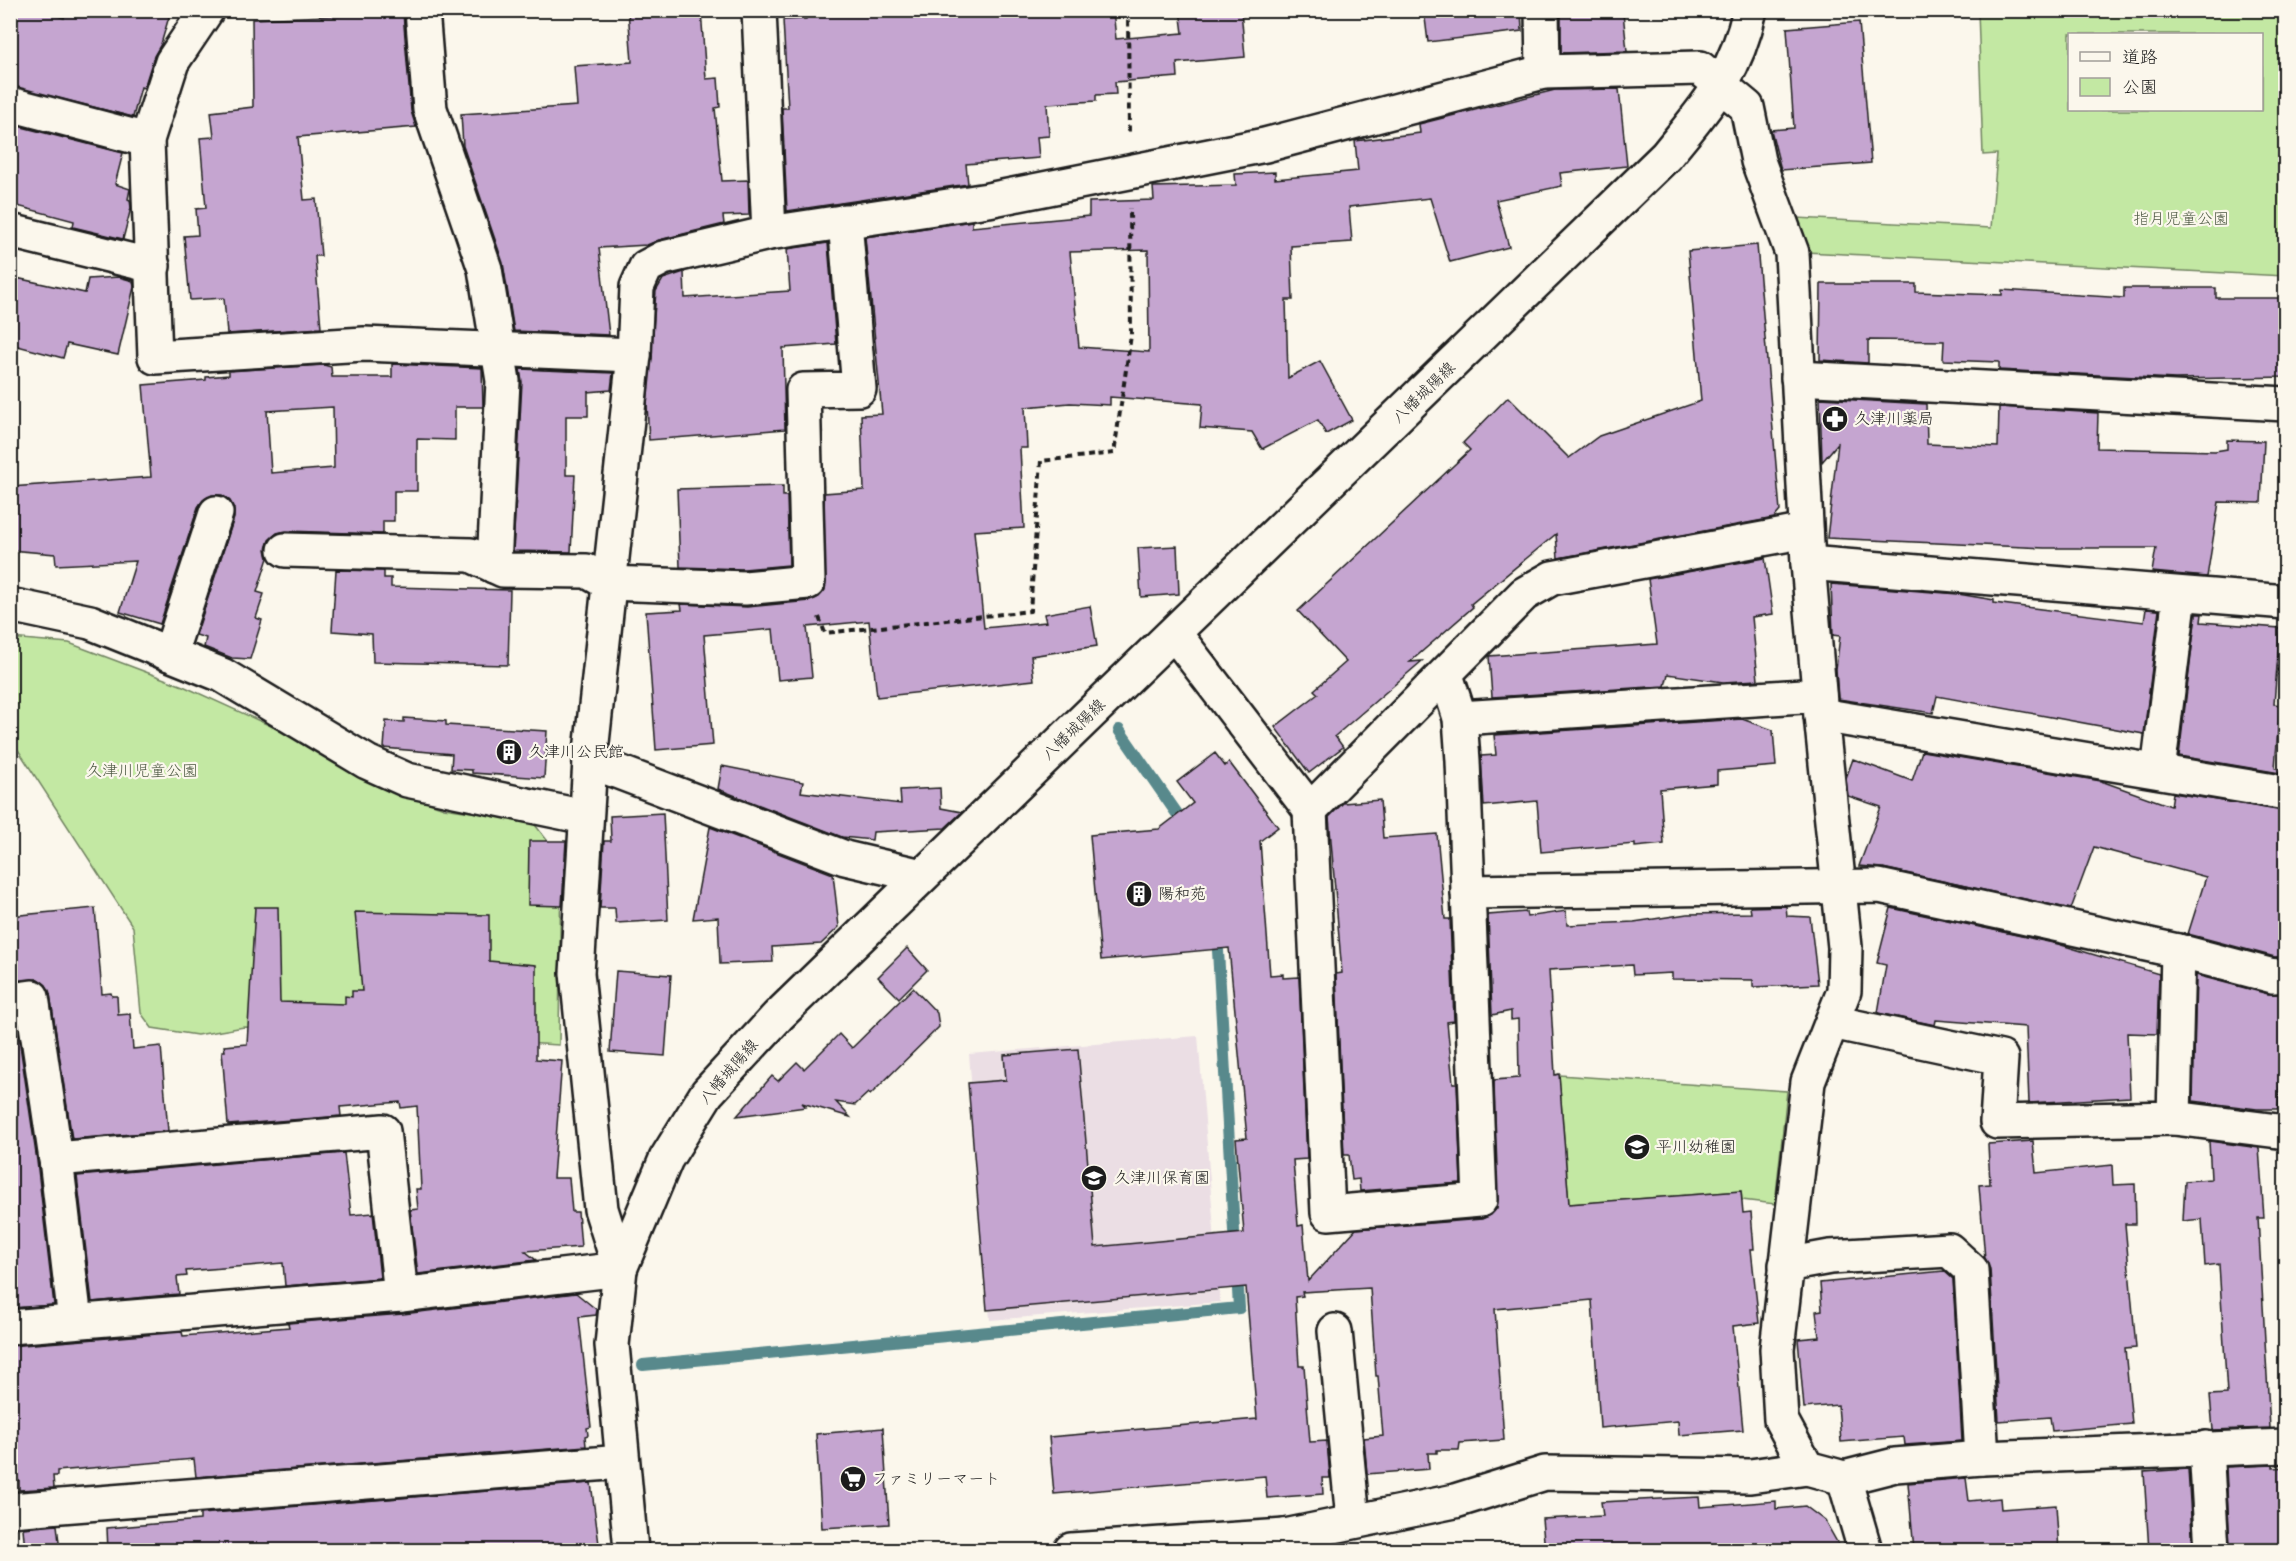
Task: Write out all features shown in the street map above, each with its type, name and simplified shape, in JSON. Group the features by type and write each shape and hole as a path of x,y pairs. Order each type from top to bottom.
{"street":[{"path":"207,10 172,62 147,140 155,357 364,344 634,355"},
{"path":"422,10 430,109 485,269 504,381 494,566"},
{"path":"759,10 769,233"},
{"path":"1542,10 1544,72"},
{"name":"八幡城陽線","path":"631,1551 612,1345 620,1269 666,1159 707,1093 778,1016 1666,156 1722,86 1743,43 1750,10"},
{"path":"10,1327 401,1295 620,1269 601,1209 577,973 590,761 634,355 637,287 646,267 663,258 769,233 988,200 1265,145 1544,72 1700,68 1747,107 1758,161 1792,253 1808,563 1845,947 1844,991 1808,1082 1777,1349 1781,1420 1807,1468"},
{"path":"10,104 147,140"},
{"path":"285,550 471,555 503,570 587,571 608,583 745,588 807,582 803,390 859,389 845,221"},
{"path":"10,231 153,266"},
{"path":"1798,378 2286,404"},
{"path":"170,654 216,513"},
{"path":"1310,810 1524,594 1552,578 1806,531"},
{"path":"1808,563 2286,602"},
{"path":"2158,771 2180,594"},
{"path":"10,605 90,622 222,675 367,762 407,780 585,817"},
{"path":"1175,634 1310,810 1328,1212 1480,1200 1460,718 1446,675"},
{"path":"1460,718 1820,705 2158,771 2286,793"},
{"path":"590,761 845,858 922,876"},
{"path":"1468,892 1879,886 2178,951 2274,976 2286,975"},
{"path":"2174,1118 2178,951"},
{"path":"10,1000 32,997 56,1160 75,1321"},
{"path":"1832,1022 2001,1058 1997,1122 2174,1118 2286,1132"},
{"path":"56,1160 383,1131 401,1295"},
{"path":"1786,1265 1830,1257 1949,1250 1971,1270 1982,1458"},
{"path":"1335,1331 1353,1520"},
{"path":"1071,1551 1287,1543 1353,1520 1455,1501 1545,1473 1750,1476 1807,1468 1844,1478 1895,1465 1982,1458 2286,1446"},
{"path":"2206,1448 2212,1551"},
{"path":"10,1510 622,1462"},
{"path":"1844,1478 1865,1551"}],"path":[{"path":"807,582 825,633 1030,611 1041,461 1114,453 1131,335 1128,10"}],"shaded area":[{"name":"久津川保育園","path":"1198,1036 1220,1302 990,1320 969,1054"}],"green space":[{"name":"指月児童公園","path":"1978,11 2285,11 2285,276 1805,252 1797,218 1991,228 1997,154 1983,155"},
{"name":"久津川児童公園","path":"10,638 69,643 183,686 330,753 392,790 444,808 532,821 561,858 559,1045 244,1027 197,1035 152,1028 141,1013 133,927 11,739"},
{"path":"1559,1075 1787,1091 1775,1204 1742,1200 1741,1191 1569,1204"}],"building":[{"path":"10,10 40,10 64,18 66,10 171,10 144,88 141,87 133,117 10,86"},
{"path":"628,10 701,10 706,79 718,78 720,107 715,108 722,181 748,180 749,215 723,216 724,224 647,245 599,248 609,335 514,331 503,263 463,146 461,114 577,106 574,66 632,62"},
{"path":"806,10 1113,10 1116,39 1183,33 1180,10 1241,10 1245,57 1177,63 1178,77 1115,82 1116,94 1096,95 1096,101 1047,104 1049,136 1037,137 1039,158 966,164 968,184 787,211 782,108 788,108 783,20 806,19"},
{"path":"1424,10 1521,10 1522,31 1428,42"},
{"path":"1561,10 1598,10 1599,15 1623,13 1627,51 1561,53"},
{"path":"403,13 411,111 416,127 298,137 304,200 316,199 321,256 315,256 321,328 227,334 224,298 190,300 184,236 198,235 196,209 206,208 200,138 214,137 211,112 253,107 252,19"},
{"path":"1859,22 1871,163 1781,170 1771,130 1794,128 1787,28"},
{"path":"1619,89 1627,166 1560,173 1562,186 1496,200 1509,247 1450,262 1430,198 1349,207 1352,242 1291,246 1293,300 1286,300 1288,378 1320,361 1352,420 1326,434 1318,420 1262,449 1252,432 1200,428 1202,404 1110,397 1110,405 1070,403 1025,407 1027,448 1020,448 1024,528 974,531 984,628 1046,622 1044,614 1090,606 1097,646 1031,656 1034,680 877,697 869,621 807,627 812,677 778,680 773,629 704,635 713,745 656,750 646,612 682,610 681,604 747,607 810,601 819,597 825,590 824,493 864,490 861,415 882,414 865,237 972,221 972,227 1089,216 1089,202 1154,200 1153,187 1236,185 1235,174 1275,172 1275,179 1358,171 1355,141 1420,133 1419,124 1555,90","holes":["1148,250 1149,352 1079,347 1070,252"]},
{"path":"10,124 123,153 115,184 130,189 128,199 131,208 123,239 73,227 74,221 10,204"},
{"path":"828,243 836,344 783,348 785,429 649,440 647,405 656,291 663,279 684,272 685,298 790,291 787,249"},
{"path":"1757,245 1780,511 1774,518 1558,558 1556,534 1471,604 1473,607 1410,662 1422,661 1335,736 1343,747 1309,773 1275,727 1318,694 1314,690 1346,662 1298,611 1470,450 1463,443 1508,397 1569,458 1599,436 1701,401 1688,251"},
{"path":"119,277 133,281 134,287 118,355 67,344 63,358 10,344 10,296 16,278 85,293 88,279"},
{"path":"1821,284 1916,284 1916,292 2002,295 2002,290 2124,298 2124,288 2216,288 2216,298 2286,298 2286,377 2175,379 1999,370 1999,362 1943,360 1944,341 1868,340 1868,363 1820,360"},
{"path":"392,364 482,368 483,407 455,407 455,440 417,439 417,491 394,491 394,521 383,521 383,534 286,531 277,533 269,540 266,549 268,558 257,592 264,594 256,618 262,620 250,659 232,658 204,647 206,638 196,635 234,518 234,509 230,501 222,495 212,495 203,500 198,507 160,624 120,612 136,561 56,565 55,554 10,550 10,487 151,477 143,385 206,380 206,377 229,375 229,371 324,365 331,367 332,377 392,377","holes":["333,407 334,468 271,473 267,411"]},
{"path":"520,369 613,373 611,390 588,392 588,416 566,416 566,475 575,475 571,552 513,551 522,382"},
{"path":"1820,398 1926,404 1927,444 1998,447 1999,407 2098,413 2097,448 2215,451 2227,449 2227,440 2264,441 2261,503 2219,502 2207,577 2152,572 2156,548 2044,548 1827,538 1838,443 1822,462"},
{"path":"783,486 783,496 787,496 789,565 744,569 680,567 677,489"},
{"path":"1177,546 1179,594 1141,597 1138,548"},
{"path":"1765,558 1773,614 1752,617 1758,680 1723,682 1668,674 1665,686 1492,697 1489,656 1657,644 1648,579"},
{"path":"336,570 384,571 384,578 391,578 391,587 510,590 508,665 373,662 372,634 332,631"},
{"path":"1831,584 1958,594 1994,600 1994,603 2144,622 2146,609 2159,610 2144,734 1937,696 1933,713 1838,699 1836,669 1840,636 1833,635"},
{"path":"2196,614 2202,614 2201,622 2280,628 2274,704 2280,705 2275,768 2286,770 2286,774 2179,756"},
{"path":"404,718 446,721 446,725 547,731 544,778 472,773 472,770 451,769 452,754 384,748 386,721 404,722"},
{"path":"1742,719 1773,730 1776,766 1717,771 1717,784 1660,789 1664,844 1635,847 1635,844 1541,852 1537,801 1484,806 1481,756 1496,755 1494,735"},
{"path":"1922,751 2101,781 2171,806 2173,793 2286,811 2286,956 2275,957 2188,934 2206,877 2094,847 2071,909 1883,868 1859,866 1881,807 1848,796 1846,778 1853,759 1912,781"},
{"path":"1215,753 1225,766 1229,762 1278,827 1260,841 1270,975 1283,974 1283,978 1299,977 1307,1159 1293,1160 1298,1226 1303,1225 1308,1281 1356,1229 1482,1219 1491,1215 1497,1208 1494,1080 1519,1078 1518,1019 1511,1020 1511,1011 1492,1015 1488,915 1526,912 1527,917 1566,911 1567,925 1634,922 1687,914 1751,913 1750,907 1786,906 1787,916 1810,917 1818,984 1753,987 1753,980 1672,979 1672,973 1633,975 1632,965 1549,970 1555,1075 1559,1074 1569,1204 1741,1191 1743,1213 1751,1212 1754,1249 1751,1249 1759,1323 1733,1326 1743,1430 1679,1435 1678,1421 1600,1428 1592,1300 1495,1309 1504,1440 1460,1443 1459,1450 1437,1450 1437,1453 1428,1453 1429,1469 1367,1474 1364,1438 1383,1436 1370,1288 1302,1292 1303,1296 1295,1297 1299,1366 1304,1366 1310,1442 1327,1441 1330,1478 1322,1478 1323,1494 1267,1498 1265,1476 1054,1494 1049,1437 1257,1419 1246,1287 987,1310 968,1083 1006,1080 1004,1055 1078,1049 1095,1247 1244,1233 1236,1139 1247,1138 1229,948 1101,960 1090,835 1159,829 1193,803 1177,782"},
{"path":"722,766 803,782 801,792 901,804 900,790 940,788 941,808 962,812 945,828 873,832 872,840 842,837 718,789"},
{"path":"1380,800 1383,838 1437,834 1445,919 1450,919 1454,1021 1447,1022 1453,1083 1457,1083 1461,1183 1360,1191 1359,1179 1352,1180 1349,1155 1344,1155 1336,974 1342,973 1329,817 1343,803"},
{"path":"663,813 668,920 616,923 615,908 600,908 604,841 611,841 610,816"},
{"path":"710,827 833,874 839,927 821,944 772,947 773,962 720,964 718,917 693,919"},
{"path":"529,841 566,841 562,906 528,905"},
{"path":"255,907 278,907 280,1002 345,1004 345,996 352,997 352,991 362,991 355,912 489,915 489,961 536,965 536,1059 562,1061 553,1178 569,1178 572,1212 578,1212 581,1247 525,1251 536,1260 418,1274 410,1210 418,1209 416,1189 421,1189 417,1106 401,1108 400,1102 340,1107 341,1116 228,1125 222,1051 225,1051 224,1046 247,1044"},
{"path":"95,908 102,994 111,993 112,996 117,996 118,1015 130,1014 133,1049 161,1046 168,1131 72,1139 50,994 46,985 38,979 10,981 10,916"},
{"path":"1891,908 2058,944 2159,974 2157,1034 2127,1033 2130,1097 2029,1103 2026,1027 1936,1020 1935,1025 1878,1013 1886,965 1877,963"},
{"path":"907,948 927,970 899,998 878,977"},
{"path":"616,971 671,975 665,1056 610,1052"},
{"path":"2196,975 2268,994 2286,994 2286,1047 2282,1047 2278,1109 2257,1109 2193,1101"},
{"path":"913,988 937,1013 939,1027 870,1095 868,1093 855,1105 836,1102 850,1117 802,1103 806,1107 737,1116 772,1076 778,1081 797,1062 804,1069 839,1034 852,1048"},
{"path":"10,1018 16,1018 37,1161 54,1305 10,1308"},
{"path":"2033,1141 2036,1173 2112,1165 2113,1185 2135,1184 2136,1224 2125,1224 2136,1348 2125,1349 2132,1424 2052,1431 2050,1417 1999,1421 1990,1269 1985,1259 1979,1185 1990,1184 1988,1144"},
{"path":"2209,1141 2259,1148 2264,1218 2258,1218 2270,1428 2213,1430 2210,1395 2227,1394 2219,1264 2205,1266 2202,1219 2183,1221 2185,1181 2211,1179"},
{"path":"344,1153 351,1215 373,1213 380,1278 285,1286 283,1263 186,1271 187,1276 177,1277 179,1294 92,1302 77,1176"},
{"path":"1944,1271 1953,1279 1962,1441 1905,1445 1904,1437 1841,1442 1838,1405 1804,1408 1798,1339 1819,1337 1816,1311 1822,1310 1820,1283"},
{"path":"576,1293 597,1310 596,1315 579,1317 591,1427 587,1428 586,1446 196,1477 194,1459 57,1471 57,1476 53,1476 54,1488 19,1490 19,1480 14,1481 10,1446 10,1346 182,1332 183,1336 289,1327 288,1323 403,1314"},
{"name":"ファミリーマート","path":"883,1428 889,1524 822,1528 816,1434"},
{"path":"2273,1465 2273,1468 2286,1467 2286,1548 2230,1551 2226,1467"},
{"path":"2188,1469 2193,1551 2149,1551 2144,1472"},
{"path":"1966,1478 1969,1501 2000,1498 2001,1509 2056,1505 2059,1551 1914,1551 1908,1483"},
{"path":"591,1483 599,1544 536,1551 108,1551 107,1528 200,1520 200,1514"},
{"path":"1699,1497 1700,1507 1776,1501 1776,1509 1805,1506 1825,1521 1842,1551 1545,1551 1542,1519 1603,1516 1601,1502"},
{"path":"57,1525 60,1551 25,1551 23,1528"}],"waterway":[{"path":"1119,730 1187,828"},
{"path":"1217,933 1235,1248"},
{"path":"643,1365 1239,1308 1237,1272"}],"place":[{"name":"久津川薬局","path":"1835,419"},
{"name":"久津川公民館","path":"509,752"},
{"name":"陽和苑","path":"1139,894"},
{"name":"平川幼稚園","path":"1637,1147"},
{"name":"久津川保育園","path":"1094,1178"},
{"name":"ファミリーマート","path":"853,1479"}]}
